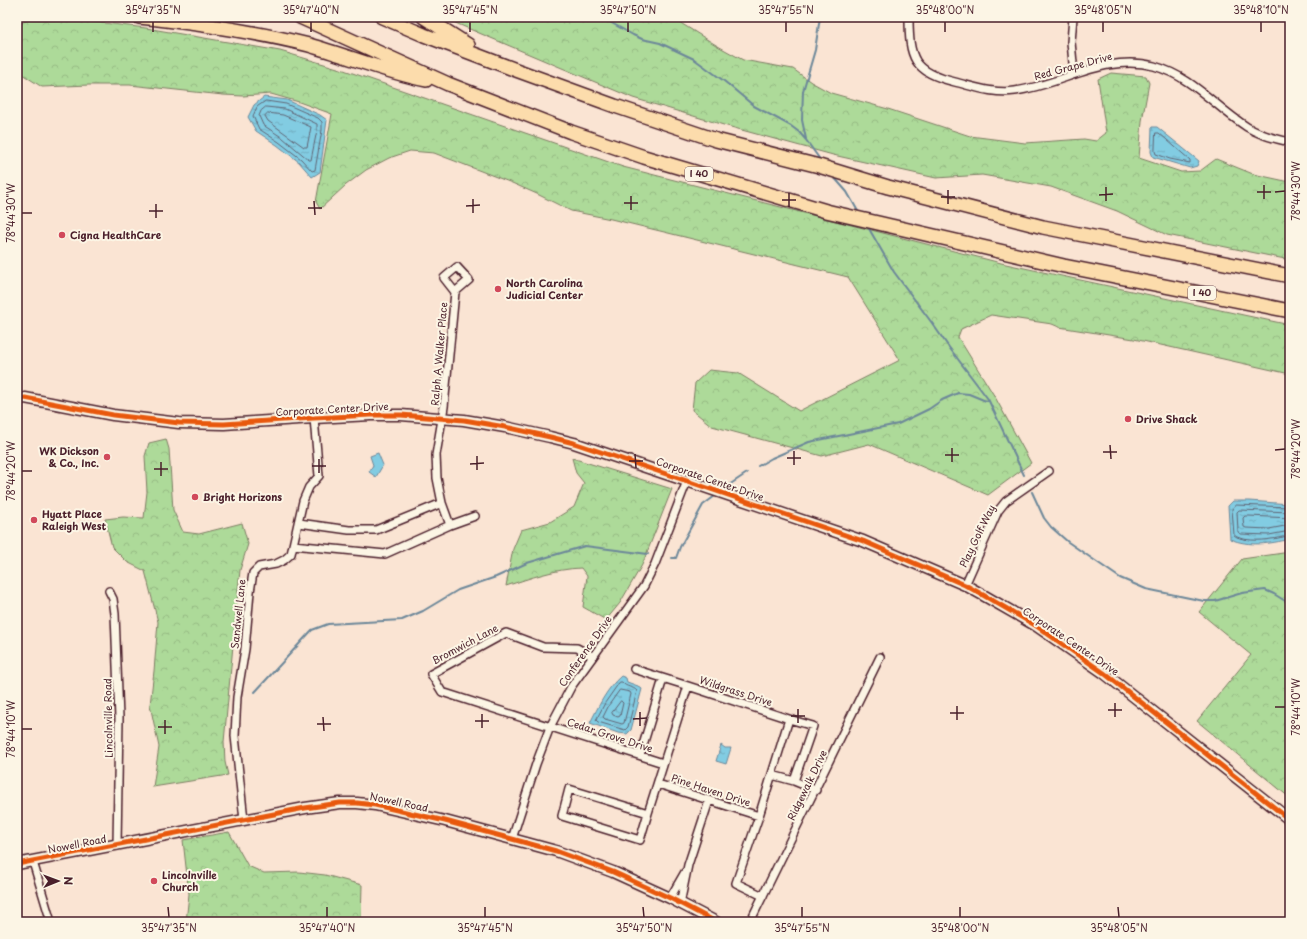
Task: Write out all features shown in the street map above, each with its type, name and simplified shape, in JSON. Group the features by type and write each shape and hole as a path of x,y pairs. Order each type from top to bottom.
{"highway":[{"path":"139,17 219,27 282,39 337,53 409,76 448,84"},
{"name":"I 40","path":"300,17 448,84 564,129 644,157 826,211 1064,266 1290,311"},
{"path":"382,17 424,35 615,106 716,140 819,166 888,187 1043,227 1290,276"},
{"path":"424,17 488,58"}],"street":[{"name":"Red Grape Drive","path":"909,17 909,40 912,54 925,71 939,78 983,90 1001,92 1024,90 1102,66 1122,63 1154,66 1184,78 1251,129 1271,137 1290,142"},
{"path":"1073,17 1071,42 1074,74"},
{"path":"1287,17 1290,20"},
{"name":"Ralph A Walker Place","path":"450,525 442,503 437,478 436,455 442,418 455,292"},
{"name":"Corporate Center Drive","path":"17,391 21,399 109,414 179,423 224,424 371,415 442,418 505,427 574,443 687,481 863,541 965,585 1033,623 1104,673 1290,820"},
{"name":"Sandwell Lane","path":"244,820 235,736 237,696 245,649 253,573 259,567 276,564 292,554 303,501 309,487 319,476 314,418"},
{"name":"Play Golf Way","path":"965,585 998,511 1006,501 1049,471"},
{"name":"Conference Drive","path":"512,839 533,771 550,727 571,687 644,586 655,564 687,481"},
{"path":"299,524 349,530 376,530 442,503"},
{"path":"293,545 385,554 450,525 475,516"},
{"name":"Lincolnville Road","path":"109,591 113,599 116,614 119,718 117,846"},
{"name":"Bromwich Lane","path":"550,727 442,692 431,674 506,633 543,646 577,648 592,656"},
{"name":"Ridgewalk Drive","path":"750,922 880,657"},
{"path":"634,669 688,686"},
{"path":"640,755 663,679"},
{"name":"Wildgrass Drive","path":"648,813 569,789 562,816 640,840 688,686 813,726 794,781"},
{"path":"763,896 736,883 759,816 789,718"},
{"name":"Cedar Grove Drive","path":"550,727 663,763"},
{"path":"772,775 794,781 816,790"},
{"name":"Pine Haven Drive","path":"658,784 759,816"},
{"path":"680,904 688,865 709,801"},
{"name":"Nowell Road","path":"17,864 324,805 348,803 362,804 414,814 556,851 630,879 716,922"},
{"path":"33,862 51,922"},
{"path":"670,898 688,865"}],"green space":[{"path":"445,17 671,17 743,60 793,69 811,82 831,93 888,109 970,136 1025,143 1084,139 1096,141 1106,133 1098,79 1111,73 1146,76 1149,83 1142,121 1139,158 1181,172 1200,171 1216,159 1253,174 1290,182 1290,260 1167,235 1117,211 1051,187 982,175 936,178 833,155 727,126 633,98 453,22"},
{"path":"30,19 87,21 146,28 280,51 341,69 623,167 1001,263 1290,325 1290,374 1134,339 1059,327 1052,324 991,315 961,329 958,337 995,397 1031,463 988,495 869,444 822,456 712,426 692,410 695,383 709,370 738,373 799,411 900,360 848,277 611,219 571,211 512,183 434,153 410,151 389,158 366,170 346,185 320,209 316,202 332,114 271,94 243,96 223,95 130,85 42,87 22,74 17,73 17,25"},
{"path":"166,439 169,449 173,510 183,532 199,534 242,523 248,544 240,570 224,742 225,762 228,775 153,787 159,747 150,705 158,622 145,571 127,562 112,547 105,519 123,517 144,518 147,492 145,456 149,443"},
{"path":"572,458 672,489 642,565 620,603 606,620 583,607 587,576 581,568 552,572 506,586 513,549 521,530 550,522 574,507 584,483 576,473"},
{"path":"1290,552 1290,798 1197,721 1251,655 1199,612 1242,559"},
{"path":"229,832 248,866 264,873 299,872 325,875 362,885 361,922 186,922 189,894 183,840"}],"water":[{"path":"264,97 287,100 320,115 327,120 320,172 312,177 299,162 256,131 248,117 254,105"},
{"path":"1152,127 1157,127 1199,161 1197,166 1190,168 1153,157 1151,152"},
{"path":"378,453 383,465 376,477 369,472 373,465 370,456"},
{"path":"1233,501 1290,504 1290,539 1252,544 1237,542 1230,539 1228,506"},
{"path":"621,676 626,678 627,682 642,689 631,730 627,734 618,733 590,723 607,692"},
{"path":"721,745 725,748 731,748 726,764 716,761"}],"waterway":[{"path":"601,17 633,35 642,39 660,43 694,59 754,106 799,132 821,161"},
{"path":"806,139 802,120 803,91 815,50 820,17"},
{"path":"833,176 847,192 859,213"},
{"path":"868,227 894,272 988,399 1024,475"},
{"path":"758,466 772,458 809,442 898,424 958,393 969,394 989,401"},
{"path":"729,485 747,473"},
{"path":"1032,492 1044,518 1051,527 1068,542 1120,578 1146,589 1204,601 1215,601 1242,593 1265,590 1290,604"},
{"path":"672,558 676,558 680,547 703,505 715,496"},
{"path":"255,692 312,630 328,624 402,620 423,611 458,590 496,577 527,563 585,546 648,554"}],"cycle path":[{"path":"17,400 25,398 113,415 179,423 224,424 371,415 401,415 464,420 505,427 574,443 863,541 965,585 1035,625 1104,673 1290,820"},
{"path":"17,864 305,808 340,803 357,803 375,805 445,821 556,851 613,872 670,898 716,922"}],"place":[{"name":"Cigna HealthCare","path":"62,235"},
{"name":"North Carolina Judicial Center","path":"498,289"},
{"name":"Drive Shack","path":"1128,419"},
{"name":"WK Dickson & Co., Inc.","path":"107,457"},
{"name":"Bright Horizons","path":"195,497"},
{"name":"Hyatt Place Raleigh West","path":"34,520"},
{"name":"Lincolnville Church","path":"154,881"}]}
